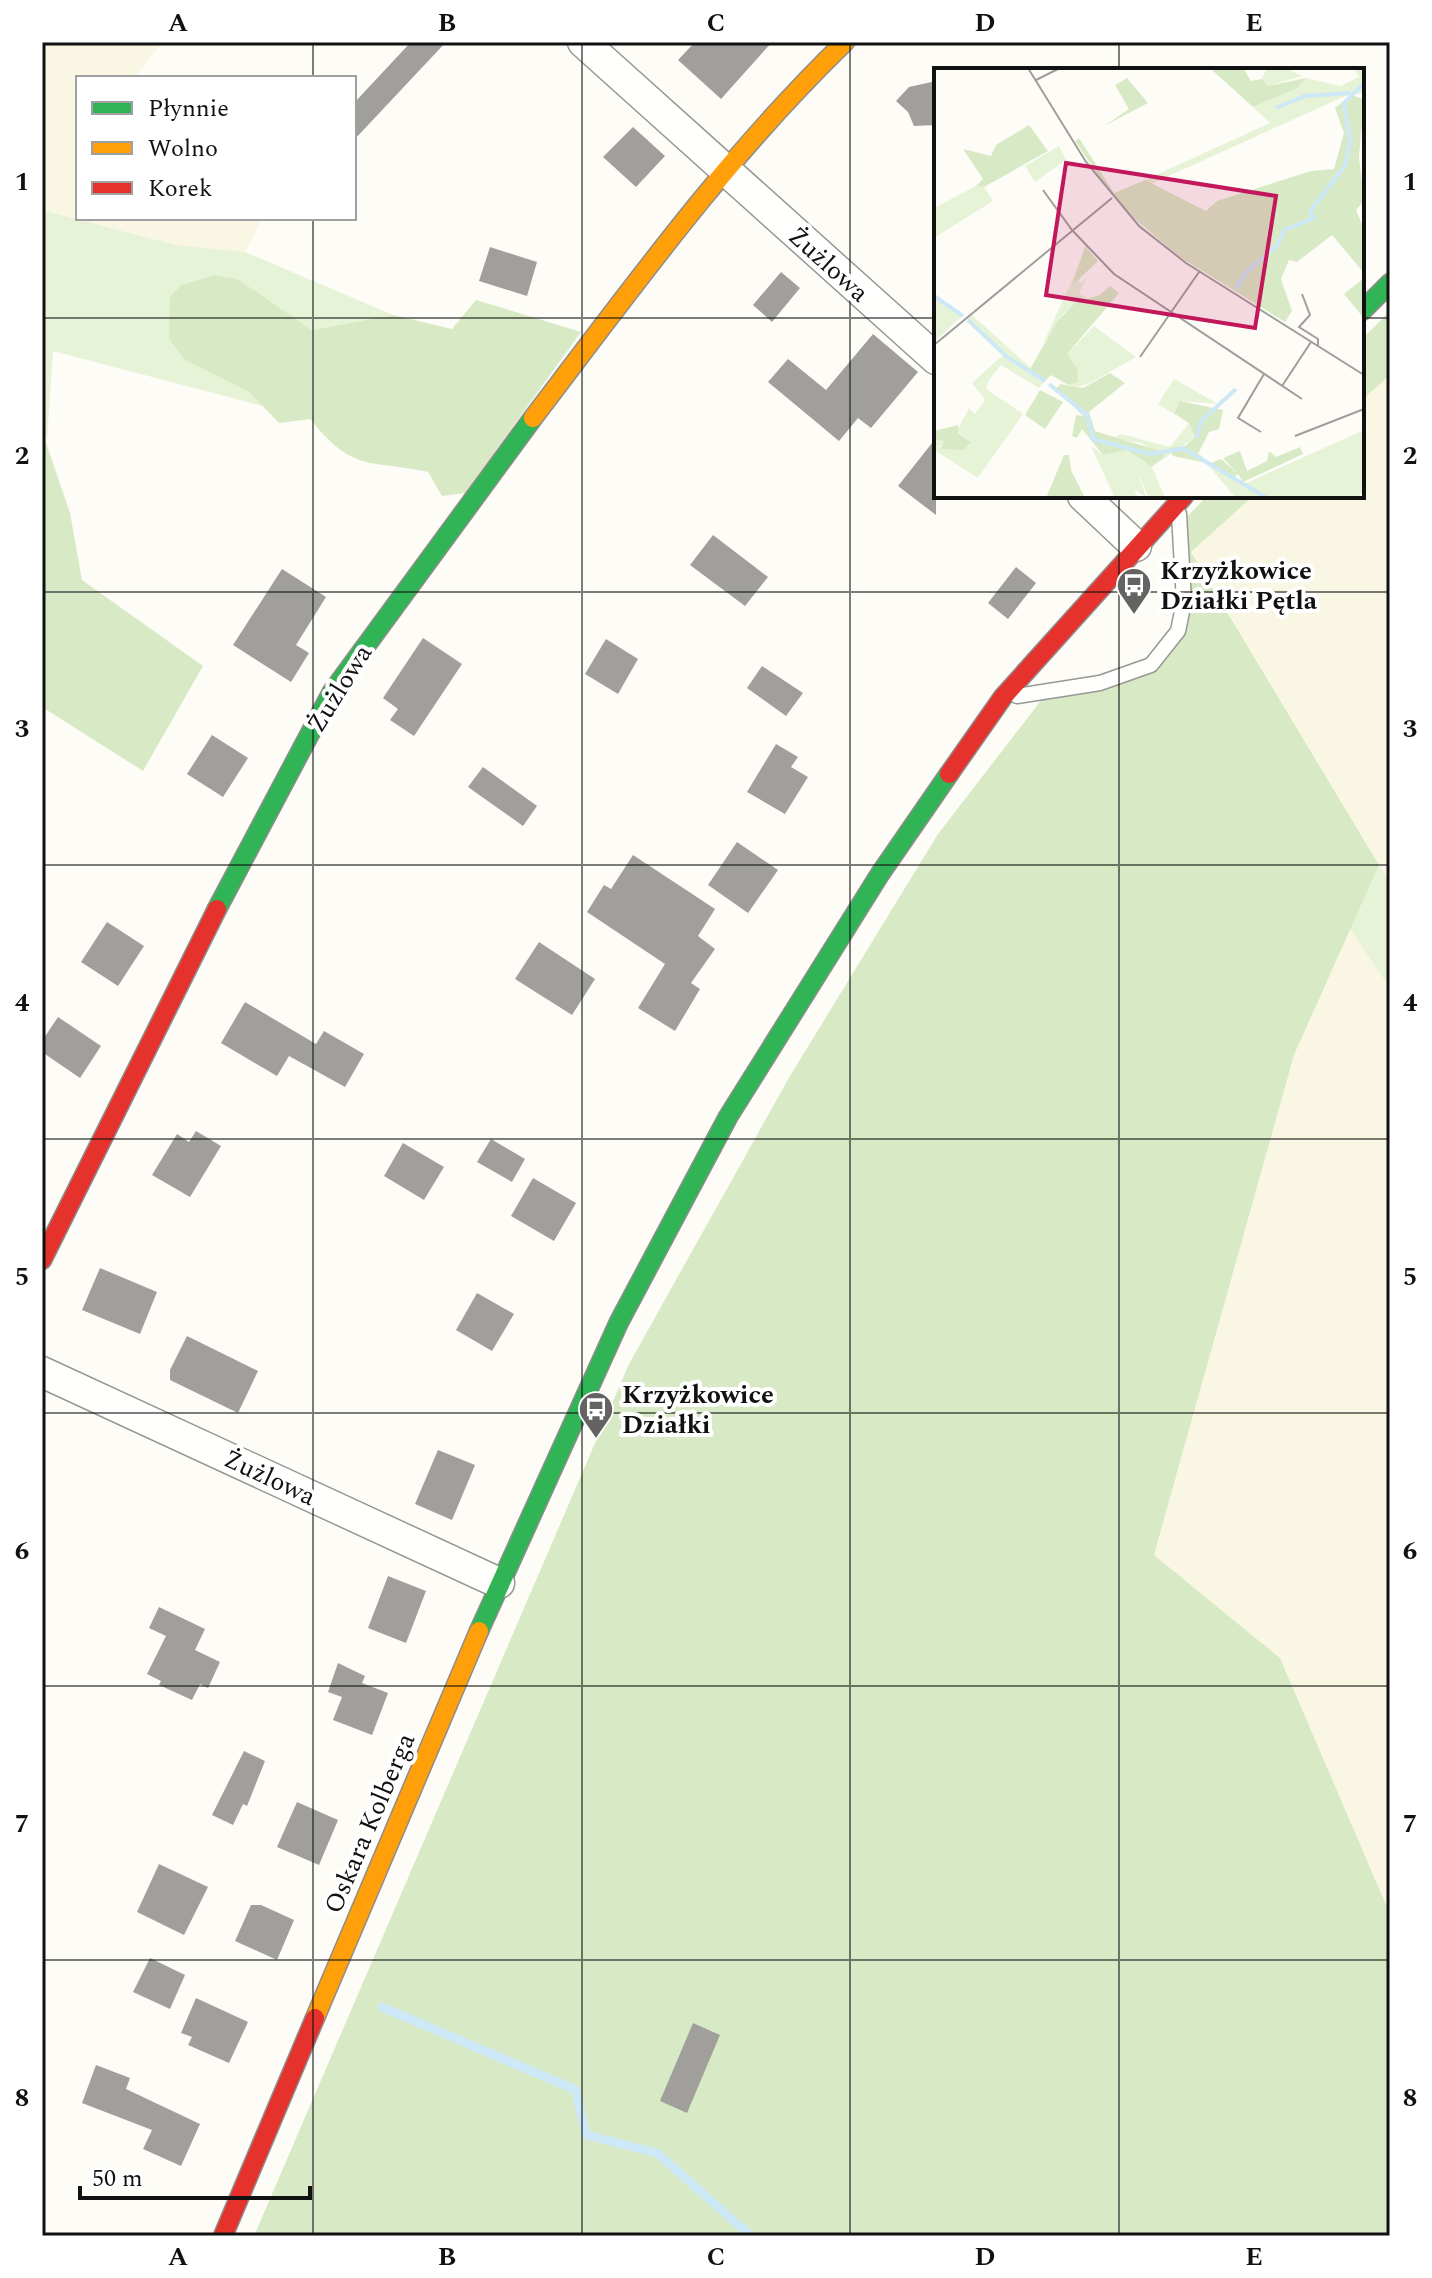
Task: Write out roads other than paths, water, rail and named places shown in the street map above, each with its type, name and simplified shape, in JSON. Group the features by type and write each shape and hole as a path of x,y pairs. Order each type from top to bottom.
{"main road":[{"name":"Żużlowa","path":"42,1260 219,905 332,692 483,482 723,170 788,97 845,42"},
{"path":"1364,309 1390,283"},
{"path":"1136,546 1181,499"},
{"name":"Oskara Kolberga","path":"223,2236 499,1583 567,1432 619,1322 728,1117 880,874 1003,697 1136,546"}],"street":[{"name":"Żużlowa","path":"583,42 934,357"},
{"path":"1085,498 1136,546"},
{"name":"Żużlowa","path":"42,1372 499,1583"}],"lane":[{"path":"1003,697 1085,686 1151,665 1178,631 1184,602 1181,499"}],"waterway":[{"path":"382,2007 576,2090 586,2135 657,2153 751,2236"}],"place":[{"name":"Krzyżkowice Działki Pętla","path":"1134,616"},
{"name":"Krzyżkowice Działki","path":"596,1440"}]}
